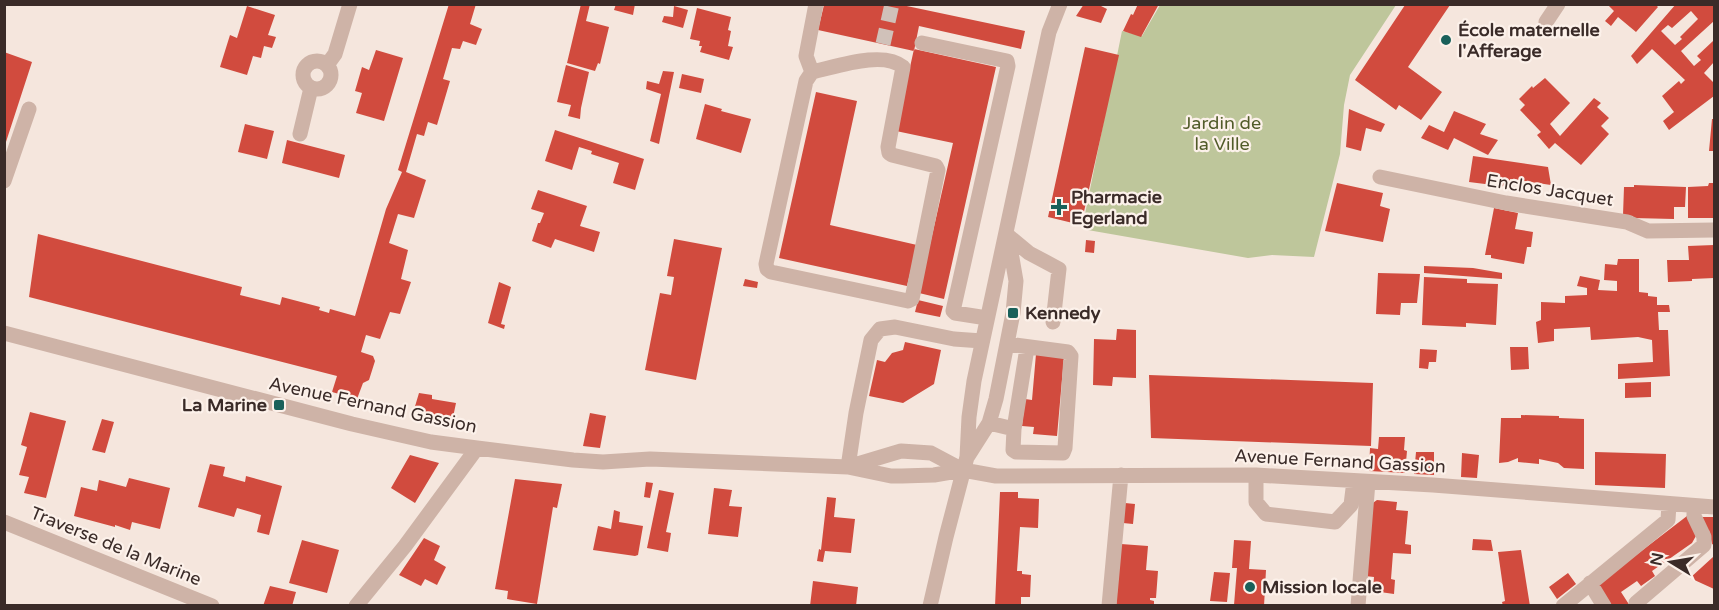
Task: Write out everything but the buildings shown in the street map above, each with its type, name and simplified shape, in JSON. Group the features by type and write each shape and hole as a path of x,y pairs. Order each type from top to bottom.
{"street":[{"path":"327,65 334,54 350,4"},
{"path":"812,72 806,56 816,4"},
{"path":"930,606 965,464 971,394 982,341 1049,32 1060,4"},
{"path":"1546,22 1558,4"},
{"path":"922,43 1007,61 1008,66 952,311 987,318"},
{"path":"880,60 884,44"},
{"path":"872,59 899,63 903,67 888,147 889,153 936,166 938,170 913,297 908,301 771,272 767,269 766,264 806,81 812,72 872,59"},
{"path":"292,60 307,65"},
{"path":"317,61 327,65 330,70 329,81 322,88 311,88 304,80 304,69 307,65 317,61"},
{"path":"300,134 311,88"},
{"path":"4,181 29,109"},
{"name":"Enclos Jacquet","path":"1380,177 1506,203 1627,222 1648,231 1714,230"},
{"path":"1006,234 1029,253 1059,269 1053,322"},
{"path":"965,464 988,423 996,399 1013,313 1016,281 1006,234"},
{"path":"848,467 871,340 880,329 895,327 954,339 982,341"},
{"name":"Avenue Fernand Gassion","path":"4,333 352,424 431,442 573,460 603,462 650,459 848,467 891,476 934,475 965,464"},
{"path":"1007,344 1068,352 1071,356 1063,453 1016,453 1013,450 1014,429 1027,348"},
{"path":"988,423 1014,429"},
{"path":"356,606 405,546 477,448"},
{"name":"Avenue Fernand Gassion","path":"848,467 901,451 932,453 996,476 1256,475 1432,484 1714,507"},
{"path":"1109,606 1121,475"},
{"path":"1256,475 1256,502 1266,514 1335,522 1351,505 1361,482"},
{"path":"1358,606 1361,482"},
{"path":"1563,606 1668,520 1669,504"},
{"path":"1636,603 1704,545 1704,537 1694,516 1694,506"},
{"name":"Traverse de la Marine","path":"4,522 212,606"},
{"path":"1590,583 1604,606"}],"green space":[{"name":"Jardin de la Ville","path":"1160,5 1396,5 1350,75 1344,105 1340,154 1314,257 1272,255 1248,258 1082,229 1122,31 1142,36"}],"tunnel":[{"path":"883,44 892,4"}],"place":[{"name":"École maternelle l'Afferage","path":"1446,40"},
{"name":"Pharmacie Egerland","path":"1059,207"},
{"name":"Kennedy","path":"1013,313"},
{"name":"La Marine","path":"279,405"},
{"name":"Mission locale","path":"1250,587"}]}
